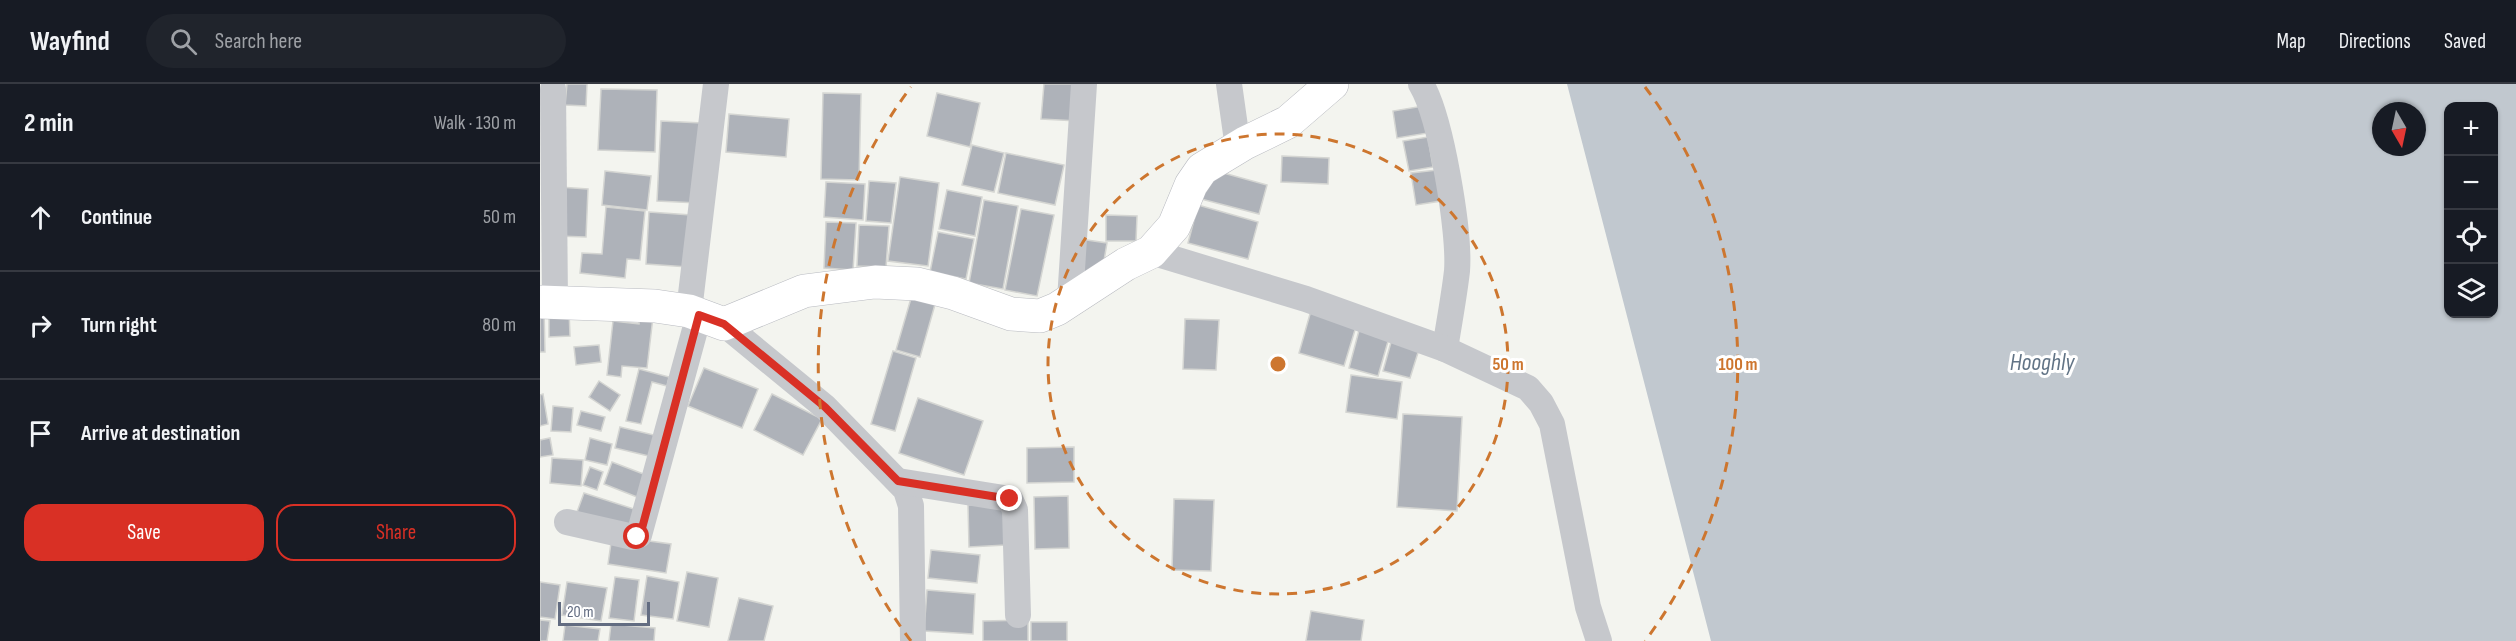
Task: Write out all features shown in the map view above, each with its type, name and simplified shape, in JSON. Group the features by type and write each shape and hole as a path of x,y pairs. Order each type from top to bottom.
{"street":[{"path":"567,522 633,537 639,535 704,317 716,84"},
{"path":"1070,300 1084,84"},
{"path":"1229,84 1238,147"},
{"path":"704,317 804,291 875,282 917,284 953,293 1011,314 1040,316 1057,309 1126,264 1151,252 1174,226 1191,185 1202,169 1238,147 1288,122 1332,84"},
{"path":"1420,84 1435,116 1453,219 1457,270 1445,349"},
{"path":"553,89 547,302 655,306 704,317 825,407 906,490 911,506 914,641"},
{"path":"1151,252 1306,298 1445,349 1527,388 1549,415 1552,424 1588,607 1599,641"},
{"path":"898,481 1010,499 1015,510 1018,615"}],"water":[{"name":"Hooghly","path":"1567,84 2516,84 2516,641 1711,641"}],"building":[{"path":"567,84 587,84 586,106 565,105"},
{"path":"1044,84 1080,84 1078,121 1041,119"},
{"path":"601,89 657,90 655,152 598,150"},
{"path":"823,93 861,94 859,180 821,179"},
{"path":"937,93 980,103 970,147 927,136"},
{"path":"1423,106 1428,133 1397,138 1393,111"},
{"path":"729,114 789,119 786,157 726,152"},
{"path":"661,121 702,123 698,203 657,201"},
{"path":"1428,137 1433,167 1409,171 1403,141"},
{"path":"972,145 1004,153 994,192 962,185"},
{"path":"1006,153 1064,165 1055,205 998,193"},
{"path":"1282,156 1329,158 1328,184 1281,182"},
{"path":"1209,169 1267,185 1259,214 1201,199"},
{"path":"1437,170 1441,201 1416,205 1411,173"},
{"path":"605,171 651,176 647,210 602,205"},
{"path":"900,177 939,183 928,266 888,261"},
{"path":"869,181 896,183 891,223 866,221"},
{"path":"826,182 865,184 863,220 824,217"},
{"path":"559,187 588,189 586,237 557,236"},
{"path":"947,190 982,197 975,236 939,229"},
{"path":"984,200 1018,206 1003,289 969,283"},
{"path":"1198,205 1258,222 1248,259 1188,243"},
{"path":"606,207 645,211 640,260 627,259 625,278 580,273 582,253 602,254"},
{"path":"1021,209 1054,215 1037,296 1005,290"},
{"path":"649,212 691,215 688,267 646,264"},
{"path":"1106,215 1137,216 1136,241 1106,241"},
{"path":"826,222 856,223 853,270 824,268"},
{"path":"859,225 889,226 886,267 857,266"},
{"path":"938,232 974,239 966,279 930,272"},
{"path":"1080,239 1107,243 1101,278 1074,273"},
{"path":"914,288 938,294 920,357 896,350"},
{"path":"1312,307 1358,320 1344,366 1299,353"},
{"path":"544,308 545,352 540,352 540,309"},
{"path":"549,310 569,310 570,336 549,337"},
{"path":"640,316 653,317 647,368 622,366 621,377 607,375 613,321 639,324"},
{"path":"1185,319 1219,320 1216,370 1183,369"},
{"path":"1361,323 1391,331 1378,376 1349,368"},
{"path":"1393,335 1421,343 1410,378 1383,371"},
{"path":"599,345 601,362 576,365 574,347"},
{"path":"893,351 916,358 895,431 871,424"},
{"path":"704,368 758,389 742,428 688,406"},
{"path":"639,369 669,377 667,386 652,382 641,424 626,421"},
{"path":"1351,375 1402,382 1397,419 1346,412"},
{"path":"599,381 620,395 610,411 589,397"},
{"path":"543,394 548,424 540,426 540,395"},
{"path":"772,394 822,419 803,455 754,430"},
{"path":"918,398 983,421 964,475 899,453"},
{"path":"553,406 573,408 571,432 551,431"},
{"path":"581,411 605,417 601,431 577,425"},
{"path":"1403,414 1462,417 1457,511 1397,507"},
{"path":"620,427 658,436 653,457 615,448"},
{"path":"550,438 553,455 540,457 540,440"},
{"path":"590,438 612,444 607,465 585,460"},
{"path":"1074,447 1074,482 1027,483 1027,448"},
{"path":"552,458 583,460 581,486 550,483"},
{"path":"612,462 646,475 637,497 604,484"},
{"path":"590,467 603,472 597,490 583,485"},
{"path":"584,493 640,511 633,530 577,512"},
{"path":"1068,496 1069,548 1035,549 1034,497"},
{"path":"1174,499 1214,500 1211,571 1172,570"},
{"path":"1005,503 1006,545 969,547 968,505"},
{"path":"612,536 671,544 666,573 608,564"},
{"path":"931,550 980,555 977,583 928,578"},
{"path":"687,572 718,578 709,627 677,621"},
{"path":"647,576 679,582 673,619 641,615"},
{"path":"615,577 639,580 634,621 609,618"},
{"path":"540,582 560,585 555,619 540,617"},
{"path":"567,582 607,588 601,621 562,615"},
{"path":"927,590 975,594 973,634 924,631"},
{"path":"739,598 773,606 764,641 728,641"},
{"path":"1311,611 1364,620 1361,641 1306,641"},
{"path":"540,620 550,621 547,641 540,641"},
{"path":"1028,620 1028,641 983,641 983,621"},
{"path":"1031,622 1067,622 1067,641 1031,641"},
{"path":"611,624 655,628 654,641 609,641"},
{"path":"565,625 600,629 598,641 563,641"}],"route":[{"path":"637,537 641,532 699,315 724,324 825,407 898,481 1004,496 1010,499"}]}
